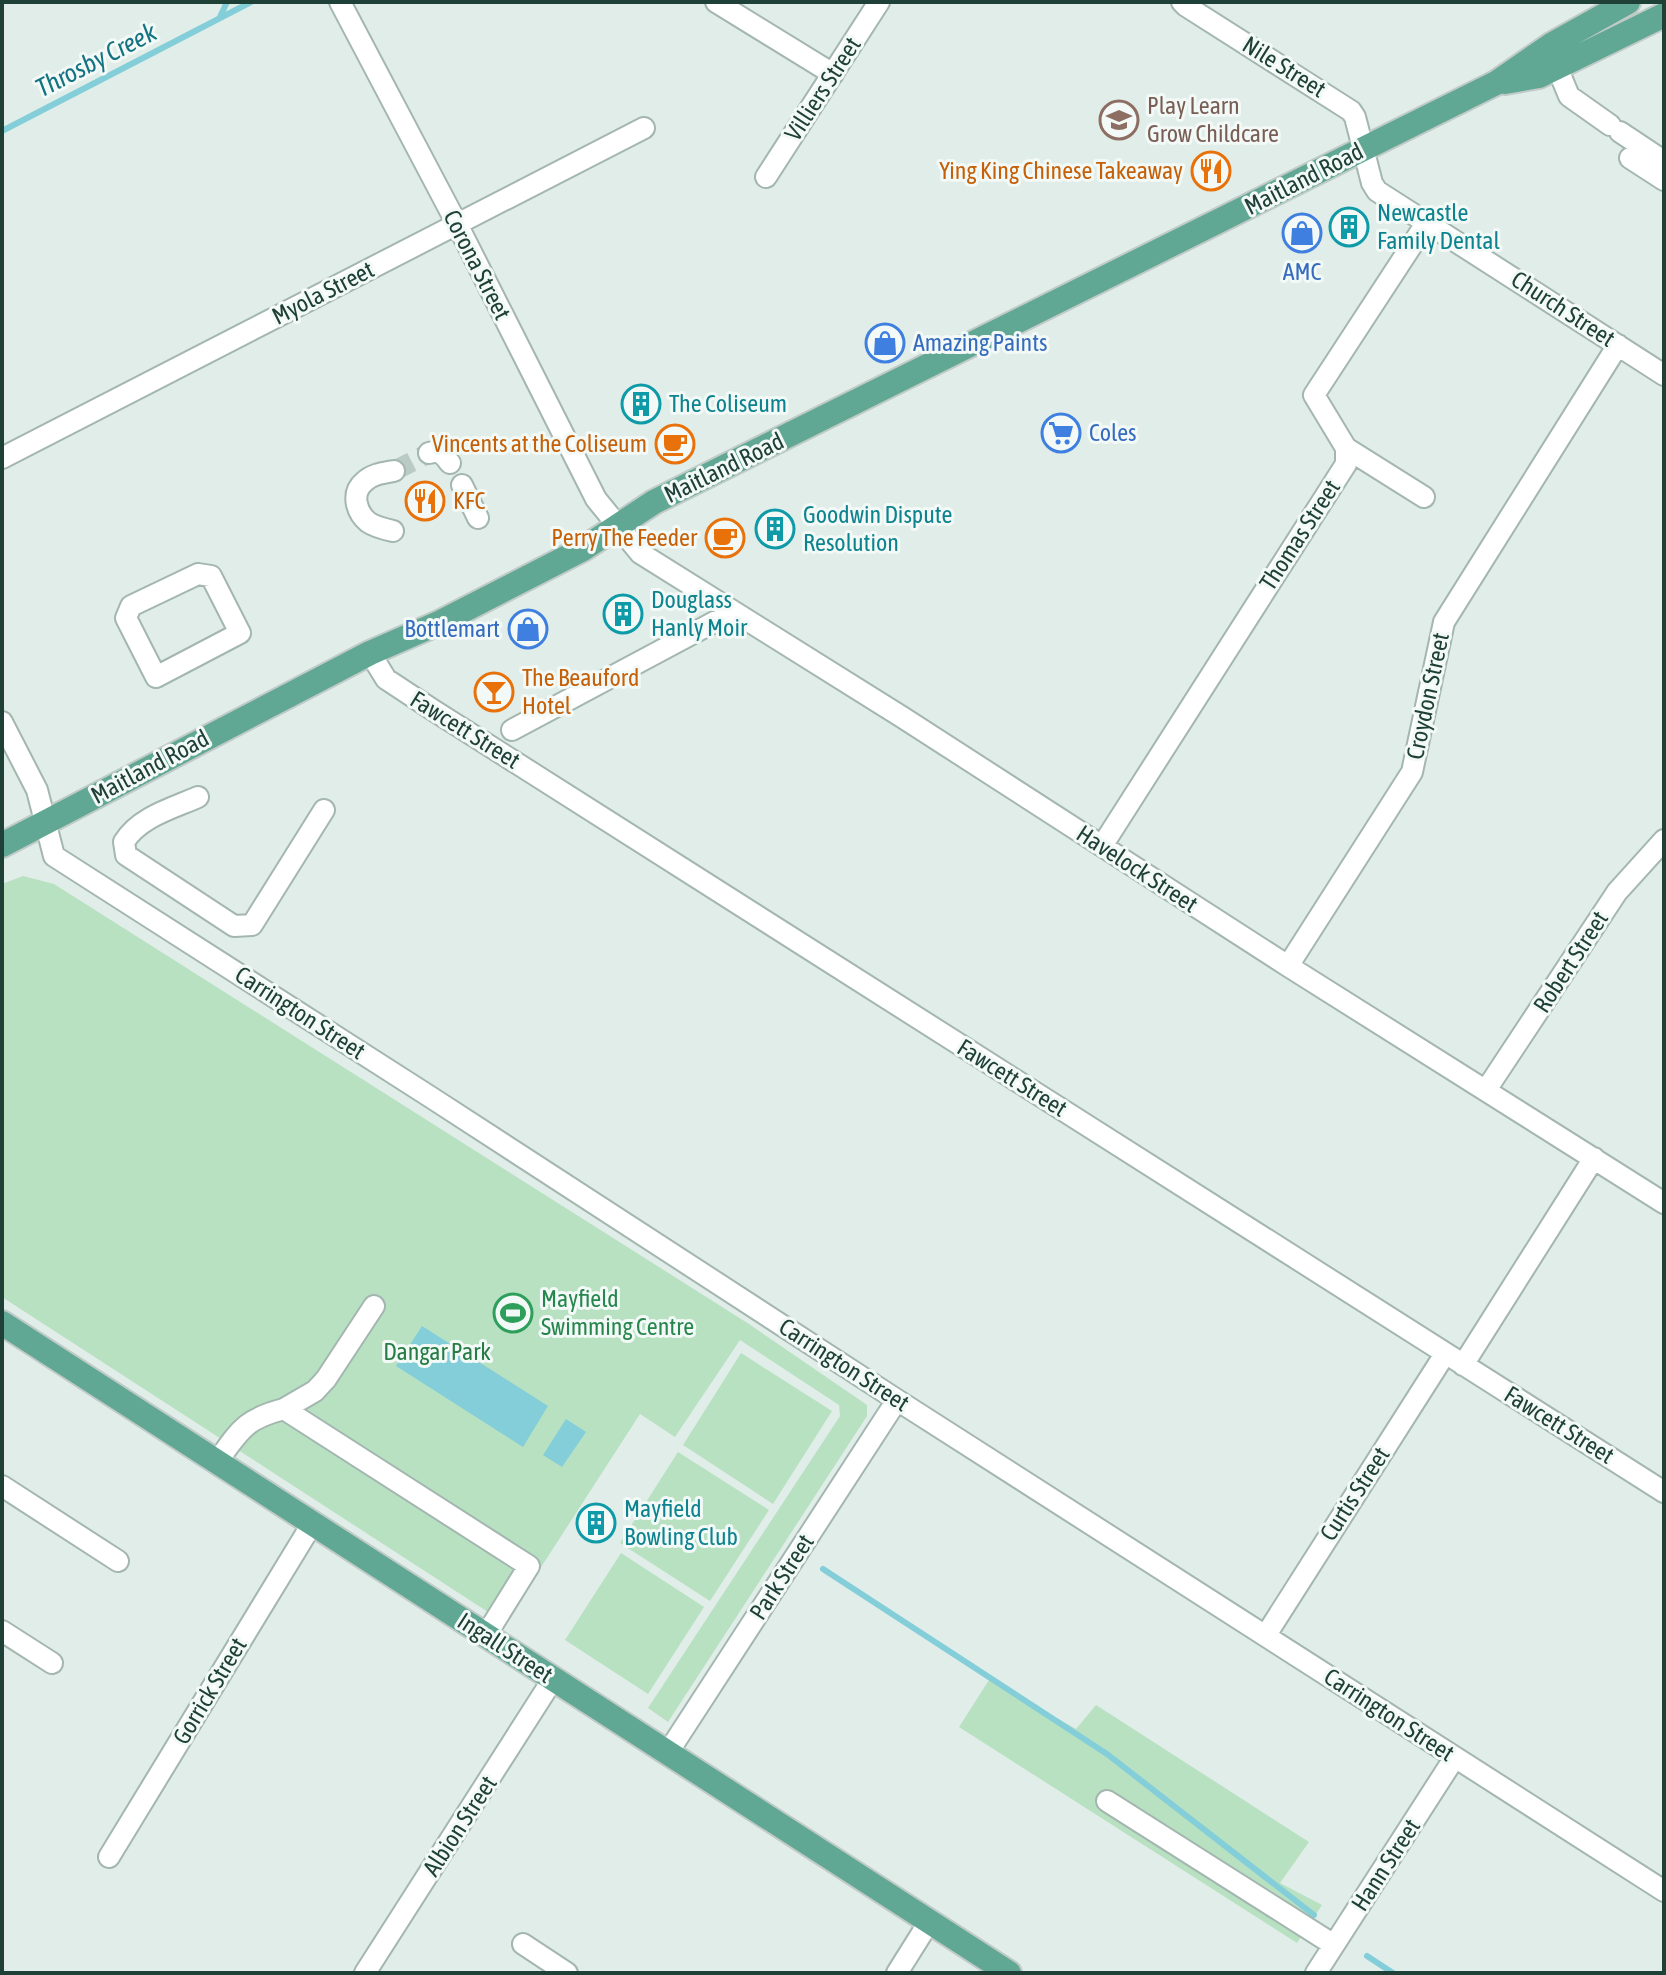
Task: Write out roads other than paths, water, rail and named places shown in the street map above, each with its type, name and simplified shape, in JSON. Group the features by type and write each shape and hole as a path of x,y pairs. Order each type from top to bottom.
{"main road":[{"name":"Maitland Road","path":"2,845 370,653 520,582 592,544 654,502 1496,83 1551,45 1628,2"},
{"name":"Maitland Road","path":"1496,83 1539,76 1664,15"},
{"name":"Ingall Street","path":"2,1323 1009,1973"}],"street":[{"name":"Corona Street","path":"340,2 596,499 618,526"},
{"path":"716,2 833,74"},
{"name":"Villiers Street","path":"766,177 879,2"},
{"name":"Nile Street","path":"1182,2 1344,105 1355,117 1363,150"},
{"path":"1557,67 1569,96 1659,158"},
{"name":"Myola Street","path":"2,458 644,128"},
{"name":"Church Street","path":"1363,150 1377,191 1664,375"},
{"path":"1630,158 1664,180"},
{"name":"Thomas Street","path":"1102,846 1346,464 1346,448 1314,395 1427,222"},
{"name":"Croydon Street","path":"1288,966 1412,772 1444,622 1618,345"},
{"path":"1346,448 1424,497"},
{"path":"429,453 436,451 443,454 450,463"},
{"path":"393,531 369,523 355,503 358,489 365,481 380,473 394,471"},
{"path":"462,485 478,518"},
{"name":"Havelock Street","path":"618,526 640,553 1664,1203"},
{"path":"198,574 211,576 240,633 156,677 126,618 131,606 198,574"},
{"path":"512,730 733,612"},
{"name":"Fawcett Street","path":"370,653 386,679 422,703 1664,1492"},
{"name":"Carrington Street","path":"2,722 37,790 54,856 1664,1891"},
{"path":"198,797 144,821 128,834 124,842 126,855 234,926 252,925 324,810"},
{"name":"Robert Street","path":"1486,1090 1617,892 1664,840"},
{"path":"1463,1365 1594,1158"},
{"path":"217,1462 241,1429 261,1415 284,1409 315,1391 374,1306"},
{"name":"Curtis Street","path":"1266,1635 1445,1354"},
{"name":"Park Street","path":"667,1754 897,1400"},
{"path":"284,1409 529,1566 486,1635"},
{"path":"2,1486 118,1561"},
{"name":"Gorrick Street","path":"109,1857 312,1524"},
{"path":"2,1631 52,1663"},
{"name":"Albion Street","path":"365,1973 553,1679"},
{"name":"Hann Street","path":"1316,1973 1455,1757"},
{"path":"1107,1801 1334,1945"},
{"path":"897,1973 929,1922"},
{"path":"523,1944 567,1973"}],"water":[{"path":"422,1326 548,1406 523,1447 396,1366"},
{"path":"566,1419 586,1432 562,1467 543,1455"}],"waterway":[{"path":"220,17 227,2"},
{"name":"Throsby Creek","path":"2,131 251,2"},
{"path":"823,1569 1107,1754 1314,1915"},
{"path":"1367,1956 1393,1973"}],"tunnel":[{"path":"394,471 429,453"}],"place":[{"name":"Play Learn Grow Childcare","path":"1119,120"},
{"name":"Ying King Chinese Takeaway","path":"1211,171"},
{"name":"Newcastle Family Dental","path":"1349,227"},
{"name":"AMC","path":"1302,233"},
{"name":"Amazing Paints","path":"885,343"},
{"name":"The Coliseum","path":"641,404"},
{"name":"Coles","path":"1061,433"},
{"name":"Vincents at the Coliseum","path":"675,444"},
{"name":"KFC","path":"425,501"},
{"name":"Goodwin Dispute Resolution","path":"775,529"},
{"name":"Perry The Feeder","path":"725,538"},
{"name":"Douglass Hanly Moir","path":"623,614"},
{"name":"Bottlemart","path":"528,629"},
{"name":"The Beauford Hotel","path":"494,692"},
{"name":"Mayfield Swimming Centre","path":"513,1313"},
{"name":"Mayfield Bowling Club","path":"596,1523"}],"park label":[{"name":"Dangar Park","path":"437,1352"}]}
